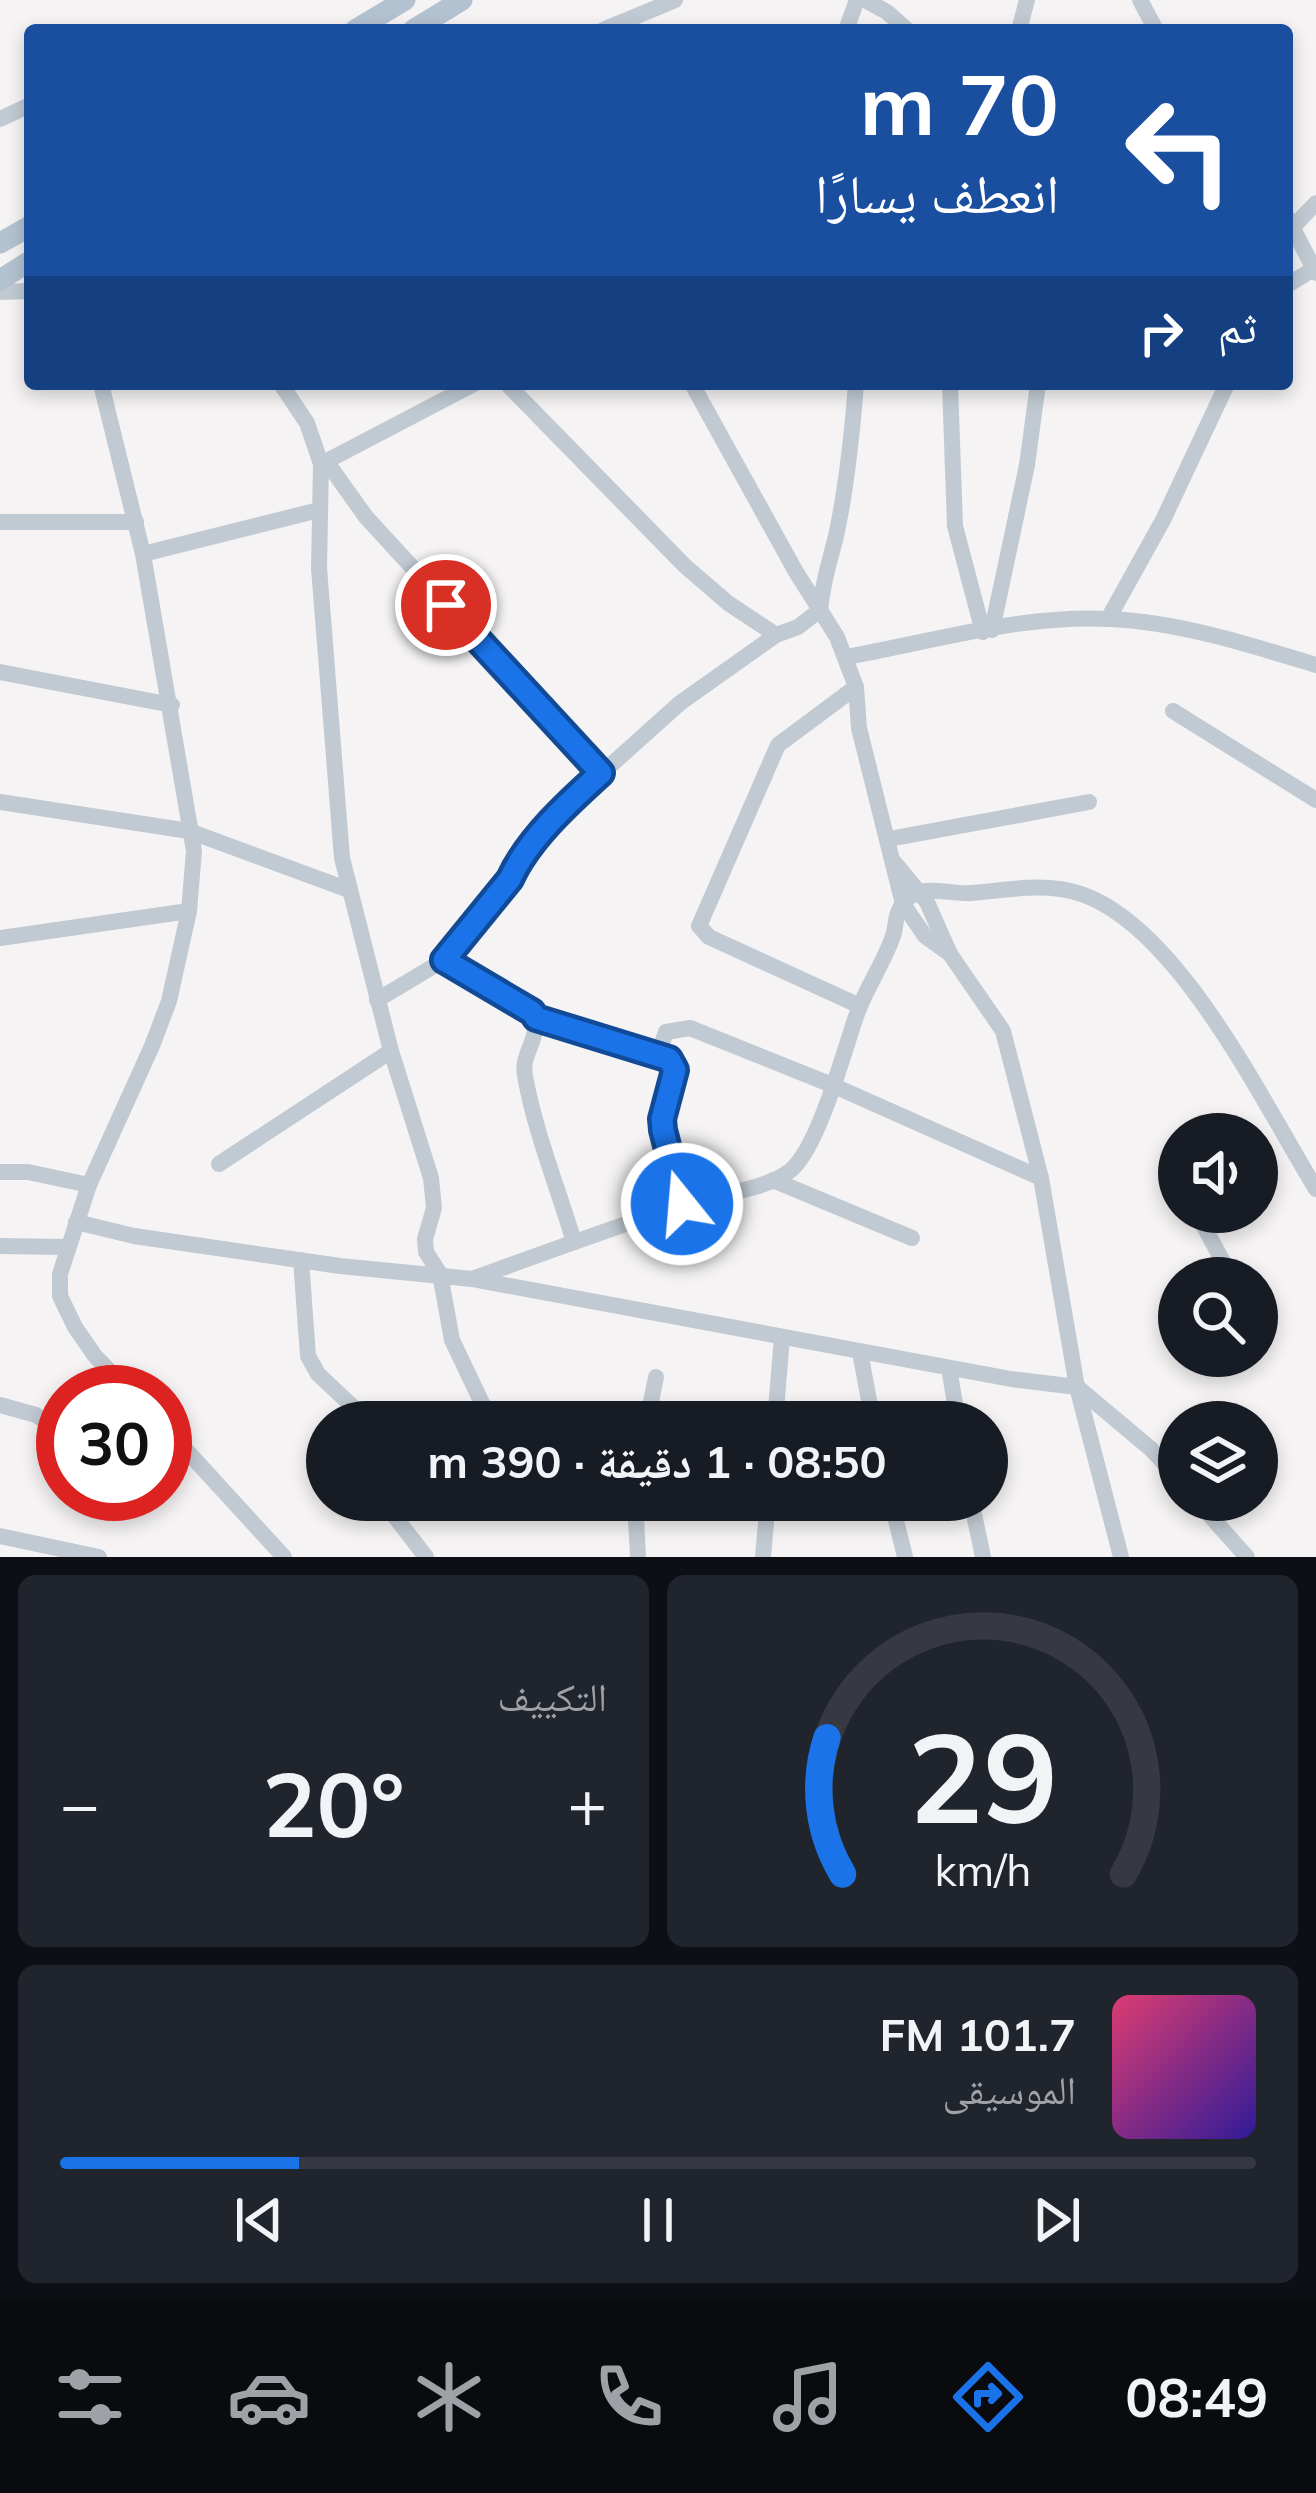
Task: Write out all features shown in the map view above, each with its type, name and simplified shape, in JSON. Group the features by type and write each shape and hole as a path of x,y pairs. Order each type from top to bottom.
{"main road":[{"path":"365,24 405,0"},
{"path":"423,24 462,0"}],"street":[{"path":"617,24 675,0"},
{"path":"861,0 900,24"},
{"path":"1293,228 1315,271"},
{"path":"102,390 143,554 194,851 189,911 163,1020 89,1185 60,1274 63,1306 85,1343 105,1365"},
{"path":"285,390 308,423 323,462 366,518 601,773"},
{"path":"323,462 462,390"},
{"path":"513,390 711,591 776,634"},
{"path":"695,390 846,657 903,904 915,925 950,954"},
{"path":"377,1000 444,960 572,800 680,703 776,634 798,627 820,610 845,480 855,390"},
{"path":"950,390 955,526 987,631"},
{"path":"987,631 1027,465 1037,390"},
{"path":"1108,619 1163,520 1224,390"},
{"path":"323,462 319,568 334,781 350,890 391,1051 431,1178 434,1208 425,1239 427,1252 440,1274 452,1340 481,1401"},
{"path":"143,554 319,510"},
{"path":"0,522 136,522"},
{"path":"846,657 987,631 1108,619 1168,626 1316,665"},
{"path":"0,672 172,705"},
{"path":"856,687 778,745 699,926 709,937 860,1006"},
{"path":"1173,711 1316,800"},
{"path":"0,802 189,831 350,890"},
{"path":"889,839 1090,802"},
{"path":"896,863 920,891 950,954 1003,1031 1041,1178 1077,1387 1121,1557"},
{"path":"472,1279 682,1204 773,1180 794,1168 895,931 897,913 920,891 941,890 951,895 1038,887 1067,890 1109,907 1174,967 1226,1039 1270,1113"},
{"path":"895,931 934,914 951,895"},
{"path":"0,938 189,911"},
{"path":"444,960 536,1018 537,1032 524,1073 574,1242"},
{"path":"536,1018 669,1059 675,1070 662,1119 682,1204"},
{"path":"658,1055 666,1032 690,1028 1041,1178"},
{"path":"219,1164 391,1051"},
{"path":"1278,1127 1316,1189"},
{"path":"0,1172 28,1172 89,1185"},
{"path":"773,1180 912,1238"},
{"path":"76,1222 134,1236 472,1279 860,1352 1077,1387 1158,1456"},
{"path":"0,1246 68,1247"},
{"path":"301,1260 308,1356 318,1374 347,1401"},
{"path":"777,1401 782,1337"},
{"path":"860,1352 869,1401"},
{"path":"950,1368 955,1401"},
{"path":"651,1401 656,1377"},
{"path":"0,1405 36,1415"},
{"path":"192,1456 284,1557"},
{"path":"398,1521 426,1557"},
{"path":"636,1521 638,1557"},
{"path":"763,1557 766,1521"},
{"path":"896,1521 905,1557"},
{"path":"975,1521 983,1557"},
{"path":"1215,1521 1247,1557"},
{"path":"0,1536 99,1557"}],"route":[{"path":"446,605 601,773 516,866 444,960 536,1018 669,1059 674,1082 662,1119 682,1204"}]}
